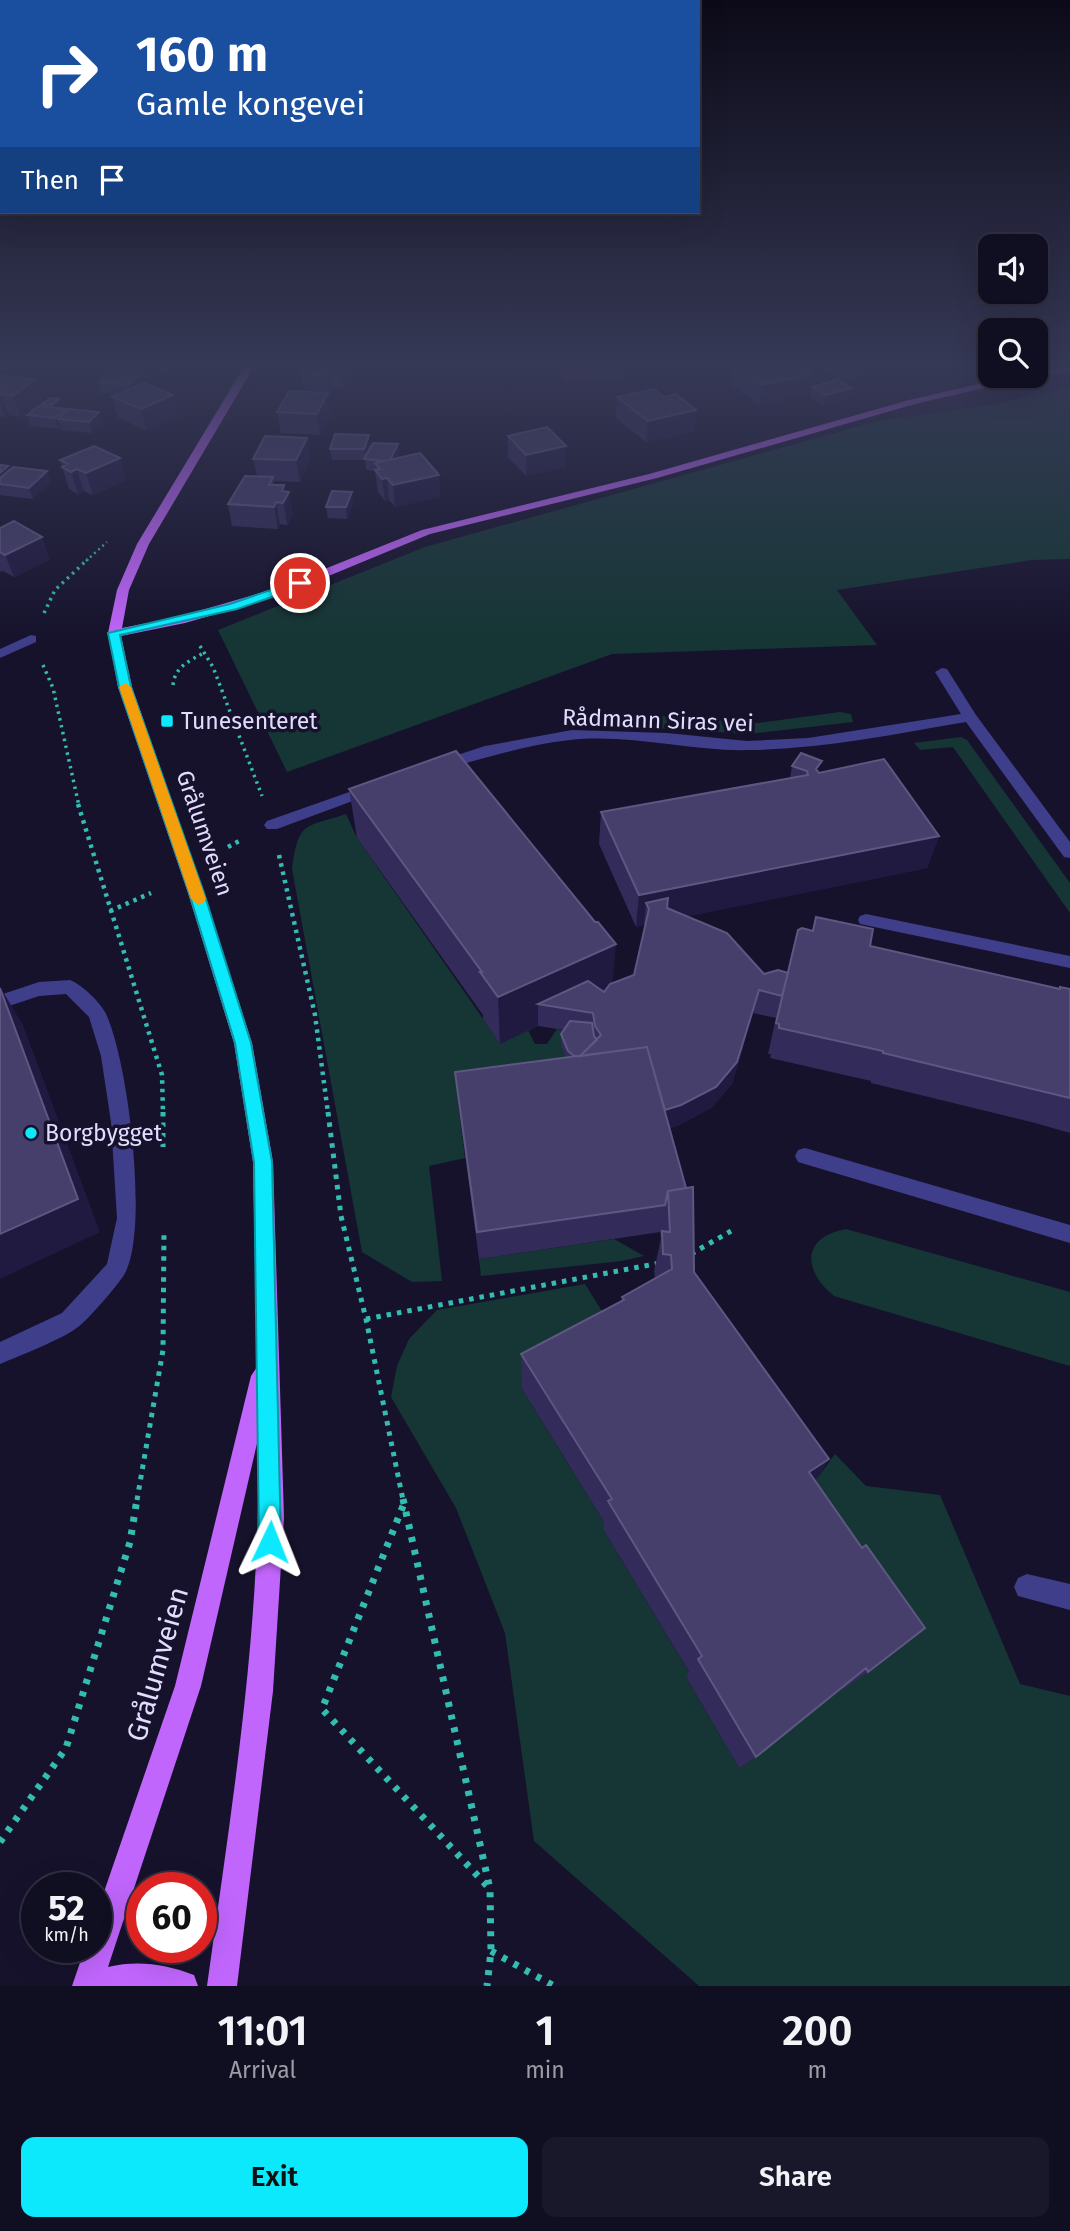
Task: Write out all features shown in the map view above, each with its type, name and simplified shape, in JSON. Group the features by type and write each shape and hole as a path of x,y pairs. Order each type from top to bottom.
{"main road":[{"name":"Grålumveien","path":"195,458 143,544 123,590 114,633 125,687 196,893 243,1043 263,1162 272,1518 260,1691 222,1986"},
{"path":"114,633 245,603 426,532 717,458"},
{"name":"Grålumveien","path":"87,1986 188,1686 268,1353"},
{"path":"94,1986 134,1976 183,1986"}],"street":[{"path":"0,654 31,639"},
{"path":"942,672 971,718 1070,853"},
{"name":"Rådmann Siras vei","path":"422,772 485,751 572,736 667,738 747,746 808,743 971,718"},
{"path":"272,825 384,785"},
{"path":"866,920 1070,962"},
{"path":"0,1002 39,989 70,988 97,1014 110,1056 121,1122 127,1218 116,1269 70,1320 0,1353"},
{"path":"806,1156 1070,1234"},
{"path":"1027,1587 1070,1597"}],"path":[{"path":"55,590 115,535"},
{"path":"31,639 53,688 83,825 162,1075 163,1156"},
{"path":"196,639 205,652 249,758 272,825 315,1015 341,1216 366,1319 489,1889 491,1951 487,1986"},
{"path":"173,685 174,674 183,665 205,652"},
{"path":"110,911 151,893"},
{"path":"0,1842 66,1748 130,1542 163,1350 164,1223"},
{"path":"684,1258 731,1231"},
{"path":"366,1319 662,1263"},
{"path":"404,1505 322,1709 489,1889"},
{"path":"491,1951 554,1986"}],"green space":[{"path":"746,458 1070,458 1070,559 1032,560 837,590 877,645 612,654 287,772 218,630 425,547"},
{"path":"840,712 851,714 853,722 750,734 591,724 586,717 631,714 758,723"},
{"path":"961,737 967,740 1070,883 1070,913 953,747 920,750 914,743"},
{"path":"346,814 357,838 500,1043 528,1030 535,1044 547,1044 557,1029 570,1032 568,1062 458,1102 465,1158 429,1166 442,1281 412,1282 362,1252 292,869 301,834 312,825"},
{"path":"846,1229 1070,1292 1070,1366 834,1296 816,1276 812,1256 814,1247 821,1239"},
{"path":"614,1239 644,1256 622,1261 481,1276 479,1259"},
{"path":"585,1284 618,1337 522,1389 607,1527 603,1529 690,1674 686,1677 739,1768 841,1685 844,1688 810,1488 835,1454 866,1486 940,1495 1020,1684 1070,1696 1070,1986 699,1986 534,1841 505,1633 456,1508 391,1397 397,1366 409,1339 437,1310"}],"building":[{"path":"66,458 120,458 86,473 77,469 71,472 62,467 68,464 60,460"},
{"path":"254,458 297,458 296,460"},
{"path":"365,458 391,458 384,461"},
{"path":"399,458 424,458 439,475 393,485 387,478 382,479 375,470 380,469 375,463"},
{"path":"0,465 8,466 0,473"},
{"path":"13,467 47,471 29,488 0,484 0,478"},
{"path":"245,476 273,477 269,485 284,485 282,491 289,492 283,503 276,502 274,507 228,504"},
{"path":"332,491 352,492 346,507 326,507"},
{"path":"14,521 42,537 5,555 0,552 0,528"},
{"path":"456,751 595,922 598,922 616,944 498,997 349,789"},
{"path":"801,753 822,761 816,769 819,773 884,759 939,836 639,895 601,812 808,775 807,771 792,766"},
{"path":"668,898 667,908 727,933 764,974 778,970 788,973 782,996 759,990 737,1062 716,1087 665,1110 647,1047 580,1056 601,1035 595,1026 593,1013 538,1004 588,981 604,992 610,984 634,975 649,909 646,903"},
{"path":"816,917 873,929 870,946 1060,989 1070,989 1070,1098 779,1028 776,1023 798,930 802,928 813,931"},
{"name":"Borgbygget","path":"0,988 78,1199 0,1234"},
{"path":"570,1021 592,1023 597,1040 580,1056 574,1056 568,1051 561,1034"},
{"path":"647,1047 686,1188 668,1191 665,1205 477,1232 455,1072"},
{"path":"693,1187 694,1272 829,1459 809,1472 862,1548 866,1545 925,1628 868,1672 866,1668 756,1757 698,1659 702,1656 608,1501 612,1499 521,1354 624,1300 622,1297 672,1269 671,1255 663,1254 662,1231 670,1232 668,1191"}],"slow traffic":[{"path":"125,687 198,899"}],"place":[{"name":"Tunesenteret","path":"167,721"},
{"name":"Borgbygget","path":"31,1133"}],"route":[{"path":"270,1542 272,1518 263,1162 243,1043 196,893 125,687 114,633 233,606 300,583"}]}
